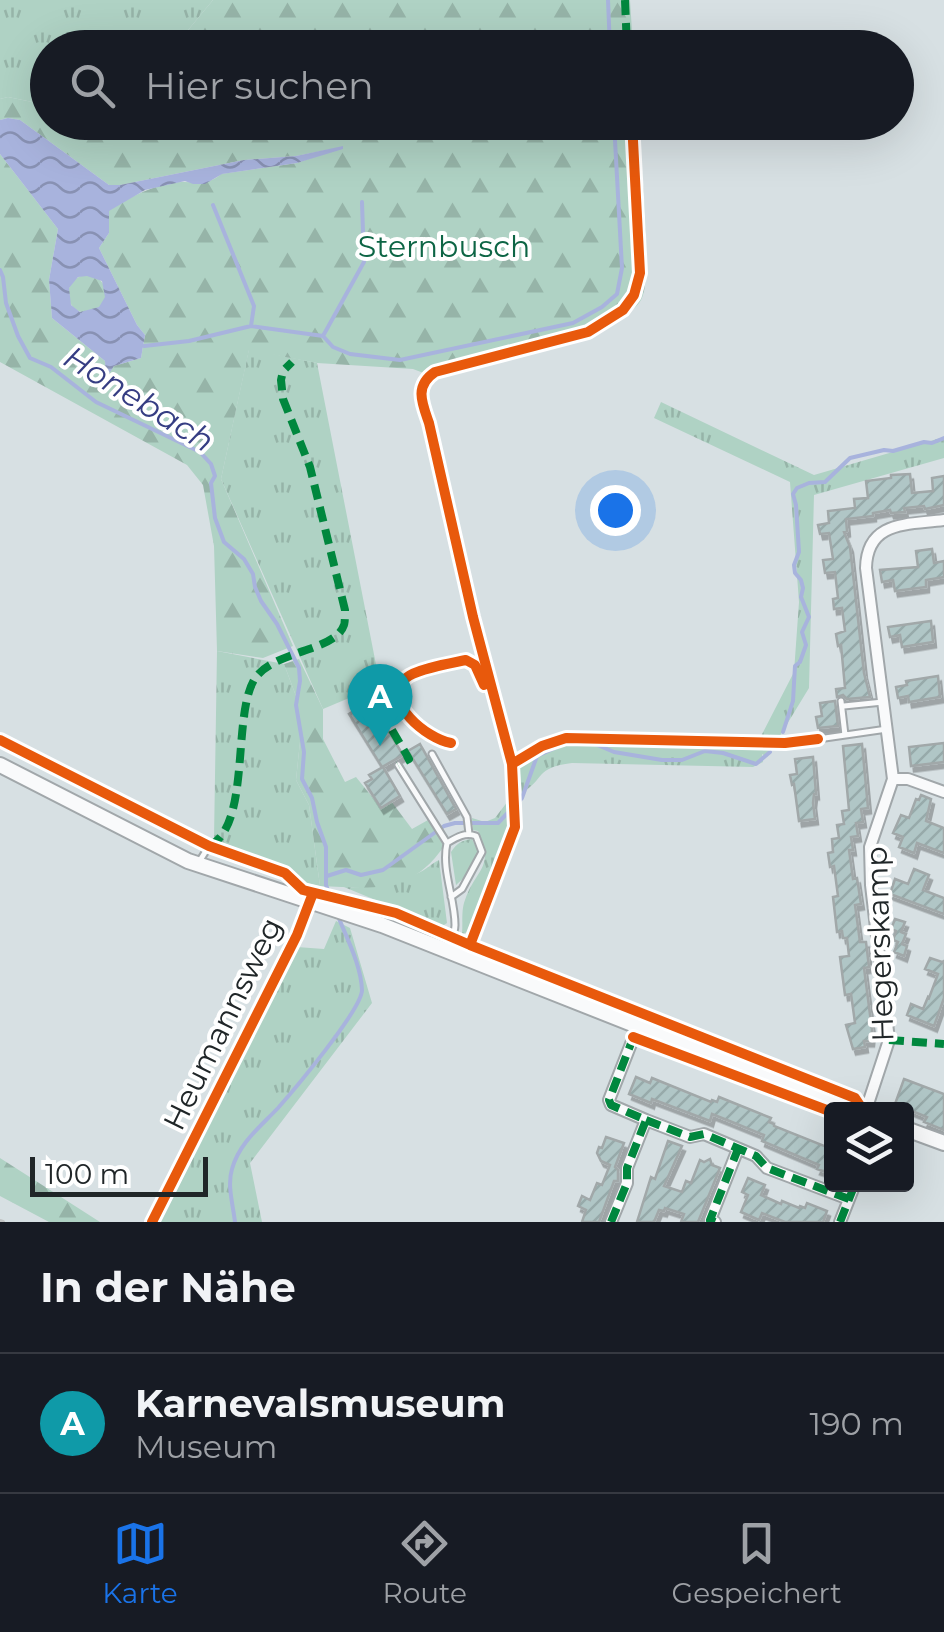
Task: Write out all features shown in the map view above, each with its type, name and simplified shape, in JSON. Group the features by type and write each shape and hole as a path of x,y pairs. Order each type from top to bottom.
{"street":[{"name":"Hegerskamp","path":"869,1102 889,1040 870,847 892,778 866,554 880,532 944,520"},
{"name":"Heumannsweg","path":"0,765 197,864 315,900"},
{"path":"892,778 908,779 944,792"},
{"path":"315,900 640,1020 835,1102"},
{"path":"640,1020 609,1100 611,1105 690,1138 704,1134 756,1156 767,1168 849,1199"},
{"path":"611,1222 627,1182 626,1168 646,1120"},
{"path":"914,1131 944,1144"},
{"path":"714,1217 738,1150"},
{"path":"840,1222 852,1192"}],"lane":[{"path":"845,735 843,703 883,702"},
{"path":"818,739 886,729"},
{"path":"432,754 467,817 468,832"},
{"path":"398,765 445,841 455,928 448,951"},
{"path":"445,841 468,832"},
{"path":"451,897 462,889 482,852 476,836 468,832"},
{"path":"197,864 209,846"},
{"name":"Heumannsweg","path":"152,1222 315,900"}],"green space":[{"path":"0,0 213,0 188,30 30,30 30,102 0,99"},
{"path":"213,0 630,0 632,30 188,30"},
{"name":"Sternbusch","path":"0,99 30,102 30,127 20,120 0,120"},
{"name":"Sternbusch","path":"47,140 639,140 645,288 641,300 629,313 583,337 449,376 434,377 413,369 317,363 249,350 221,479 293,646 263,658 217,651 214,546 203,485 187,465 0,362 0,154 58,229 49,280 52,318 105,361 106,375 114,366 141,358 145,335 99,248 109,233 108,211 165,184 203,182 221,174 297,163 342,147 109,185"},
{"path":"87,275 100,281 106,294 100,307 87,313 74,307 68,294 74,281"},
{"path":"249,349 317,363 380,685 323,709 221,479"},
{"path":"661,402 814,475 944,437 944,458 814,495 809,688 767,757 762,754 763,762 753,767 572,763 546,771 522,793 521,750 564,732 759,740 794,672 799,602 790,482 654,418"},
{"path":"474,634 509,763 511,823 468,932 462,934 464,904 485,853 478,831 473,830 472,818 485,822 495,818 508,801 506,760"},
{"path":"217,651 284,664 296,696 301,732 296,780 309,805 320,886 304,883 287,868 214,839"},
{"path":"299,659 323,709 323,739 345,782 356,777 381,808 391,801 412,829 428,820 444,846 431,862 404,881 374,887 320,886 309,805 296,780 301,732 296,696 284,664"},
{"path":"472,839 478,851 467,875 456,885 451,852 460,842"},
{"path":"439,860 447,923 441,927 344,887 400,880"},
{"path":"336,921 350,928 372,1003 250,1163 262,1222 161,1222 297,947 324,949"},
{"path":"0,1158 100,1222 49,1222 0,1196"}],"water":[{"path":"8,118 30,127 30,140 47,140 109,185 343,146 297,163 222,174 205,184 185,181 145,190 109,211 109,233 99,248 145,335 141,358 114,366 106,378 105,361 52,318 49,280 58,229 0,154 0,120","holes":["87,276 102,281 105,297 99,307 80,312 71,305 69,288 78,277"]}],"building":[{"path":"910,474 912,493 933,491 932,478 944,476 944,505 846,519 844,532 850,547 870,697 837,697 836,689 845,688 841,645 838,646 836,634 845,631 842,608 834,609 833,599 838,598 835,572 825,573 823,560 833,559 829,533 820,534 818,525 829,523 828,511 855,508 854,499 868,498 866,481"},
{"path":"932,549 934,563 944,561 944,577 926,580 926,587 895,591 893,580 882,582 880,570 918,567 916,551"},
{"path":"931,621 933,642 902,647 900,635 890,637 888,627"},
{"path":"938,676 940,697 909,702 908,696 898,698 896,687 907,685 906,681"},
{"path":"370,701 403,755 382,767 349,714"},
{"path":"835,701 838,726 818,728 816,717 822,716 820,703"},
{"path":"944,743 944,762 911,766 909,747"},
{"path":"420,744 456,809 447,814 408,751"},
{"path":"862,744 868,808 861,809 863,822 856,823 858,836 851,837 853,850 849,850 861,904 855,905 860,942 866,942 869,967 864,968 872,1030 871,1041 864,1041 865,1047 853,1049 846,1025 855,1023 852,1001 851,994 845,995 840,957 849,956 847,938 843,938 842,931 837,932 833,897 838,896 828,853 833,852 832,839 839,838 837,825 844,824 842,811 849,810 843,746"},
{"path":"813,757 815,819 799,821 790,775 797,774 795,759"},
{"path":"383,767 400,796 381,808 365,783 372,779 369,775"},
{"path":"921,795 931,799 926,821 944,828 944,853 917,843 914,853 899,847 903,837 893,833 901,815 909,818"},
{"path":"914,869 929,875 923,890 944,898 944,914 890,894 895,879 908,884"},
{"path":"895,919 905,922 901,932 906,934 902,944 907,946 904,956 894,952 898,942 893,940 896,931 891,929"},
{"path":"930,958 944,961 944,998 934,1026 907,1015 911,1004 923,1009 929,998 938,974 925,969"},
{"path":"636,1077 650,1083 652,1078 711,1102 717,1102 719,1097 771,1118 769,1122 774,1126 824,1146 824,1171 817,1169 819,1165 762,1141 764,1135 712,1114 710,1121 629,1094"},
{"path":"904,1079 944,1094 944,1130 924,1122 927,1117 914,1112 914,1102 896,1102"},
{"path":"606,1137 624,1143 615,1167 618,1181 614,1181 599,1222 582,1222 586,1210 578,1206 582,1196 590,1200 610,1165 601,1161 597,1153"},
{"path":"668,1141 682,1146 664,1186 682,1192 686,1181 691,1183 700,1160 710,1159 712,1165 720,1168 698,1222 681,1222 684,1214 665,1208 659,1210 654,1222 637,1222 651,1177 655,1179"},
{"path":"748,1178 765,1185 761,1195 781,1204 782,1201 805,1208 807,1203 827,1211 823,1222 785,1222 762,1213 759,1220 741,1212 748,1195 742,1192"}],"waterway":[{"path":"608,0 609,30"},
{"path":"144,346 189,341 251,326 323,336 333,347 350,354 400,360 573,323 617,294 622,268 615,140"},
{"path":"323,336 364,262 362,202"},
{"path":"213,205 254,306 251,326"},
{"name":"Honebach","path":"0,270 6,303 30,358 51,367 96,402 200,452 211,464 215,476 211,483 215,518 224,542 244,559 253,574 261,601 299,668 296,705 304,752 302,779 312,798 326,847 326,885 333,903"},
{"path":"783,732 793,701 795,666 806,645 802,632 809,617 801,597 801,580 795,573 799,552 793,494 809,483 825,482 850,458 944,438"},
{"path":"327,876 346,870 361,875 383,870 444,826 498,823 522,798 537,756 564,744 588,741 614,752 662,760 682,760 705,751 756,764 770,752"},
{"name":"Honebach","path":"235,1222 230,1182 240,1151 312,1068 359,1000 359,971 338,916"}],"marked path":[{"path":"625,0 626,30"},
{"path":"209,846 222,835 231,817 247,697 254,680 274,663 329,641 344,624 345,610 310,467 283,399 283,371 292,362"},
{"path":"392,730 409,759 398,765"},
{"path":"611,1222 646,1120 611,1105 609,1100 637,1028"},
{"path":"889,1040 944,1044"},
{"path":"646,1120 690,1137 704,1134 756,1156 767,1168 849,1199"},
{"path":"715,1222 710,1220 738,1149"},
{"path":"840,1222 852,1192"}],"cycle path":[{"path":"470,945 515,827 512,764 473,617 422,389 435,372 588,332 623,310 634,295 640,273 633,140"},
{"path":"451,743 430,734 410,718 402,708 399,687 418,672 466,660 475,665 484,685"},
{"path":"512,764 542,746 566,738 785,743 818,739"},
{"path":"0,740 209,846 285,873 303,890 396,913 858,1102"},
{"path":"152,1222 297,935 313,893"},
{"path":"633,1037 824,1109"}],"place":[{"name":"Karnevalsmuseum","path":"380,746"}]}
